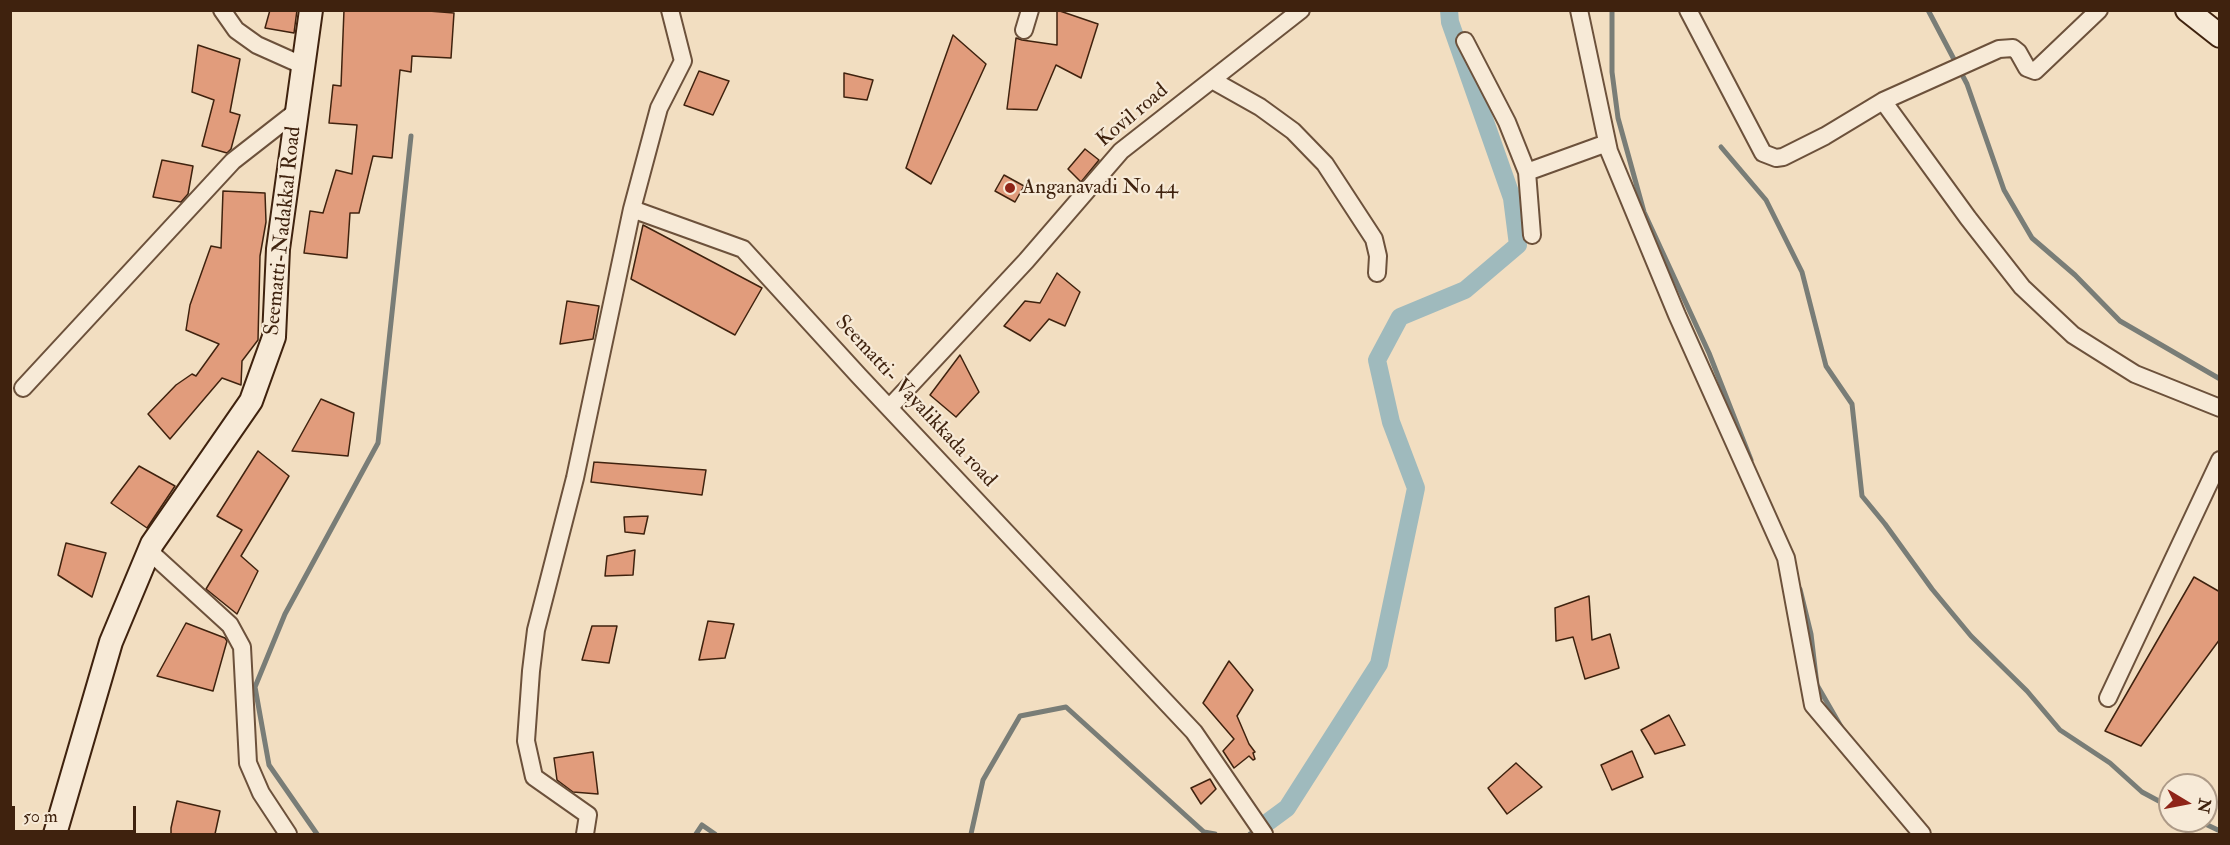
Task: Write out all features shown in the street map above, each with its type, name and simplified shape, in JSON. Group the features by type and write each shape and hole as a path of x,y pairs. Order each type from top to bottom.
{"street":[{"path":"222,10 236,30 257,45 304,66"},
{"name":"Seematti-Nadakkal Road","path":"55,834 111,642 149,551 251,401 274,337 278,249 311,10"},
{"path":"585,834 588,815 534,777 526,741 529,694 536,630 575,478 632,208 659,108 683,61 670,10"},
{"path":"1024,30 1030,10"},
{"name":"Kovil road","path":"889,408 1026,261 1121,151 1301,10"},
{"path":"1579,10 1607,143 1677,315 1786,558 1813,705 1922,834"},
{"path":"1688,10 1763,153 1769,157 1783,158 1883,101 1957,66 2006,47 2018,52 2027,68 2035,71 2099,10"},
{"path":"2187,10 2220,36"},
{"path":"1465,41 1507,122 1527,172 1532,235"},
{"path":"1212,80 1260,107 1293,130 1325,164 1374,239 1378,256 1377,273"},
{"path":"1883,101 1968,218 2022,287 2073,335 2135,374 2220,408"},
{"path":"23,388 233,161 297,111"},
{"path":"1527,172 1607,143"},
{"name":"Seematti- Vayalikkada road","path":"632,208 743,249 889,408 1194,732 1264,834"},
{"path":"2108,698 2220,460"},
{"path":"149,551 230,625 242,647 248,763 261,793 288,834"}],"building":[{"path":"270,10 297,10 294,33 265,28"},
{"path":"344,10 416,10 454,13 451,58 412,56 411,72 400,70 392,158 373,156 359,213 350,213 347,258 304,253 310,211 323,213 336,170 352,174 357,125 329,123 333,85 341,86"},
{"path":"1057,10 1098,24 1081,78 1056,65 1037,110 1007,109 1016,38 1057,45"},
{"path":"953,35 986,64 931,184 906,168"},
{"path":"198,45 240,59 230,112 240,115 231,149 227,153 202,146 214,100 192,92"},
{"path":"699,71 729,81 713,115 684,105"},
{"path":"844,73 873,80 867,100 844,97"},
{"path":"1085,149 1099,160 1081,182 1068,169"},
{"path":"162,160 193,166 188,194 181,202 153,197"},
{"name":"Anganavadi No 44","path":"1004,175 1024,186 1015,202 995,191"},
{"path":"223,191 265,193 266,222 260,256 258,340 242,361 241,385 222,378 170,439 148,414 176,385 192,374 196,376 219,344 186,330 190,305 211,246 221,248"},
{"path":"643,225 762,288 735,335 631,279"},
{"path":"1057,273 1080,292 1065,326 1049,319 1030,341 1004,326 1025,301 1040,303"},
{"path":"567,301 599,306 593,339 560,344"},
{"path":"960,355 979,392 956,417 930,395"},
{"path":"321,399 354,413 348,456 292,451"},
{"path":"258,451 289,476 241,556 258,571 237,614 206,589 242,530 217,516"},
{"path":"594,462 706,470 702,495 591,482"},
{"path":"139,466 175,486 147,528 111,503"},
{"path":"648,516 644,534 625,532 624,517"},
{"path":"66,543 106,553 92,597 58,575"},
{"path":"635,550 633,575 605,576 607,556"},
{"path":"2194,577 2220,592 2220,639 2141,746 2105,731"},
{"path":"1589,596 1592,640 1610,634 1619,668 1585,679 1573,637 1556,641 1555,608"},
{"path":"708,621 734,624 725,658 699,660"},
{"path":"186,623 225,638 227,641 213,691 157,676"},
{"path":"592,626 617,626 609,663 582,660"},
{"path":"1229,661 1253,690 1237,716 1255,752 1253,753 1255,759 1249,756 1234,768 1223,751 1234,739 1203,703"},
{"path":"1669,715 1685,745 1655,754 1641,730"},
{"path":"1632,751 1643,777 1612,790 1601,765"},
{"path":"593,752 598,794 573,792 557,780 554,758"},
{"path":"1516,763 1542,787 1507,814 1488,788"},
{"path":"1210,779 1216,789 1201,804 1191,788"},
{"path":"177,801 220,811 215,834 171,834"}],"waterway":[{"path":"1268,822 1287,808 1379,664 1416,488 1391,422 1377,360 1400,317 1465,290 1518,245 1512,198 1450,22 1449,10"},
{"path":"1612,10 1612,72 1618,118 1644,212 1709,353 1751,460"},
{"path":"1928,10 1967,84 2004,190 2032,238 2075,275 2120,321 2220,379"},
{"path":"317,834 269,765 255,687 285,614 378,443 411,136"},
{"path":"1721,147 1766,200 1802,272 1826,366 1852,404 1862,496 1932,589 1971,636 2027,691 2060,730 2110,763 2142,792 2158,801"},
{"path":"1800,589 1811,634 1817,685 1843,730"},
{"path":"971,834 983,780 1020,716 1066,707 1204,832 1215,834"},
{"path":"696,834 702,825 715,834"}],"place":[{"name":"Anganavadi No 44","path":"1010,188"}]}
